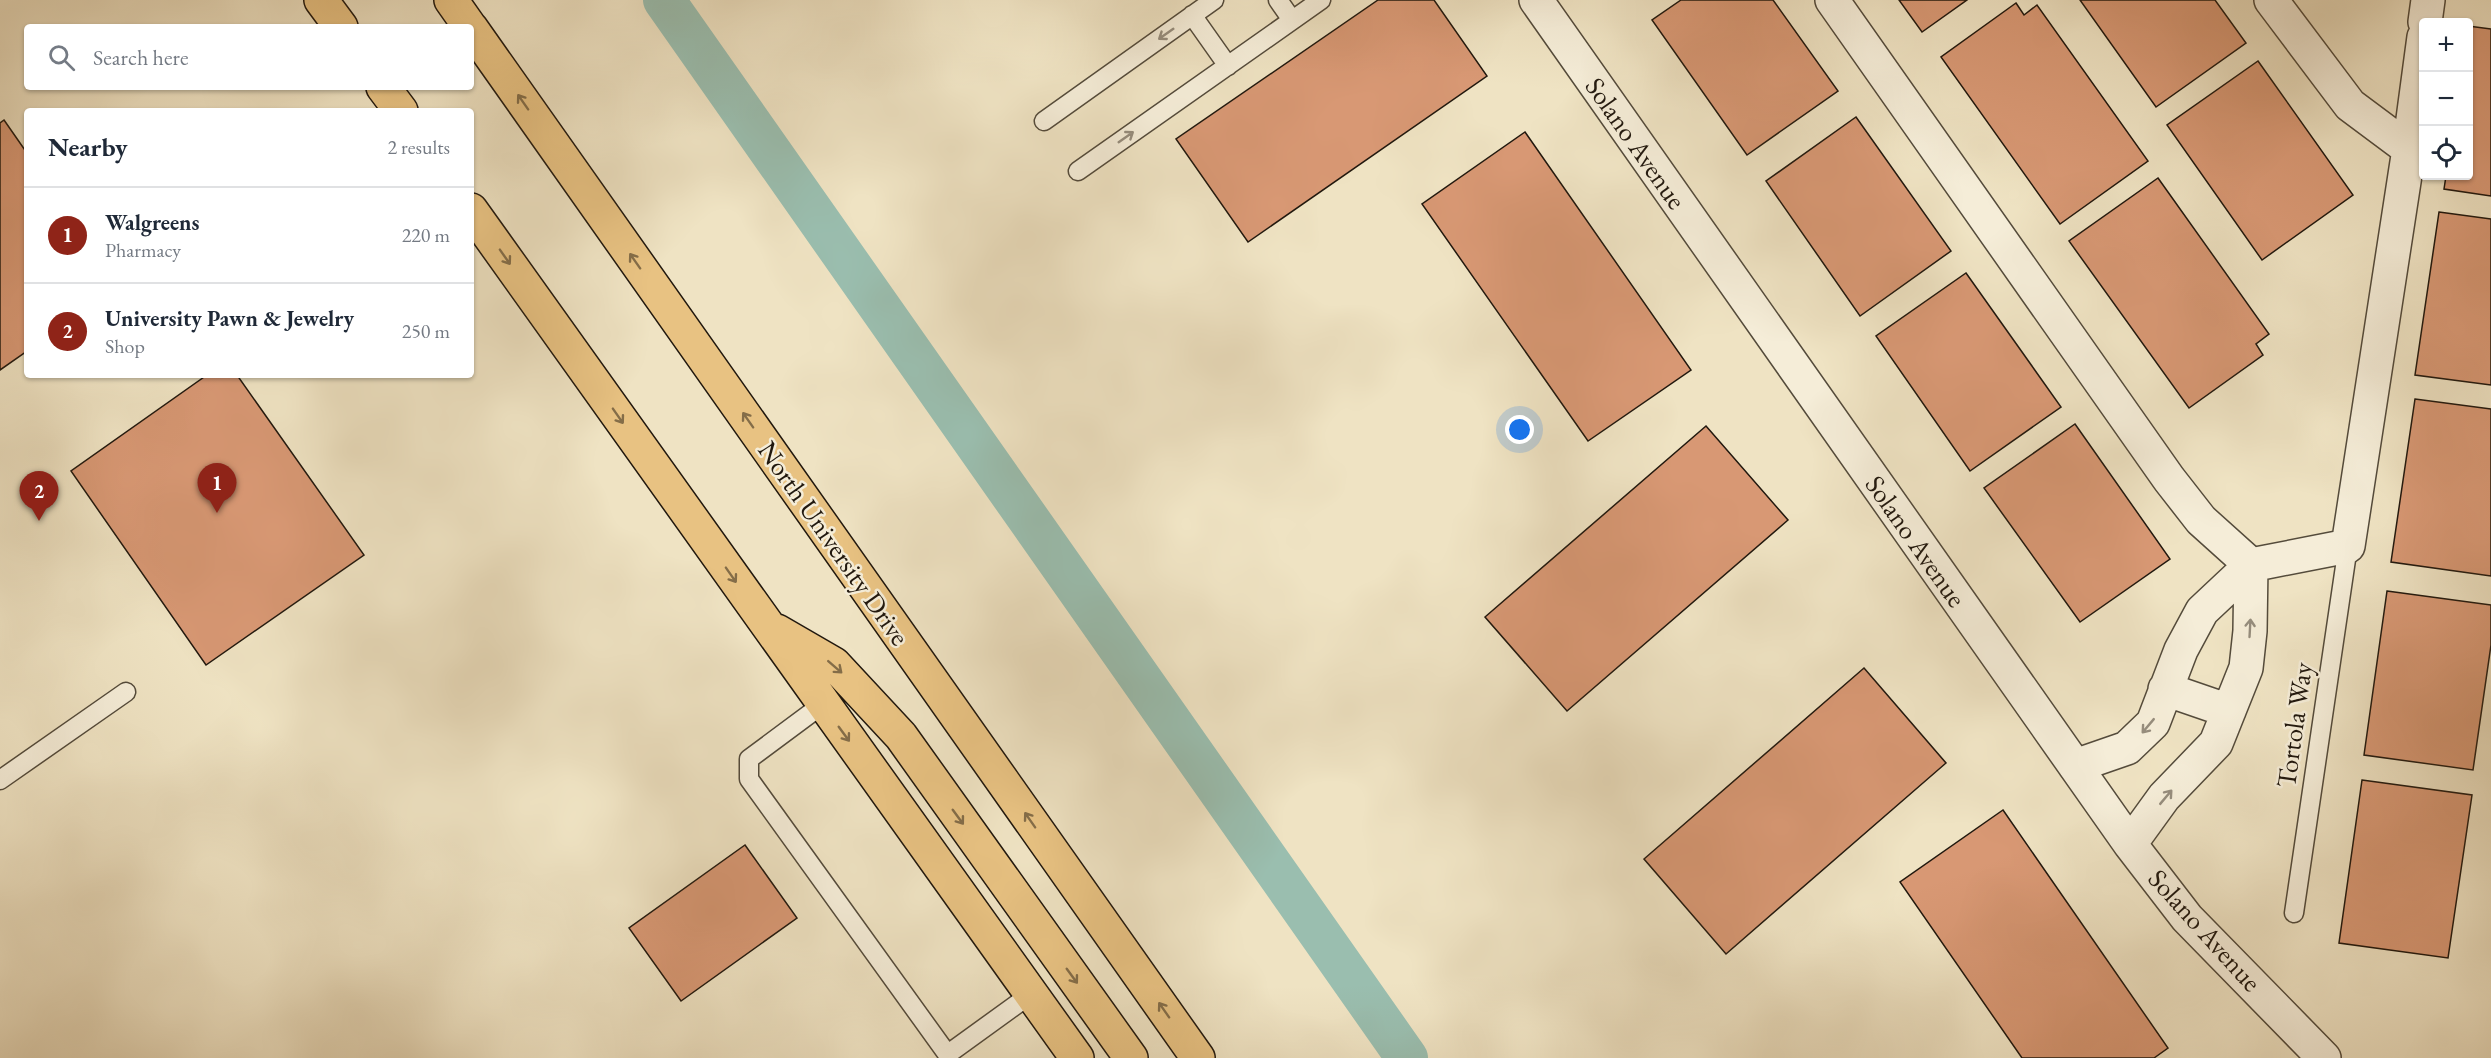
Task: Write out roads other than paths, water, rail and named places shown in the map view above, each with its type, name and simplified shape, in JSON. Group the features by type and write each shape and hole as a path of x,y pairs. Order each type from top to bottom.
{"main road":[{"path":"321,0 339,24"},
{"name":"North University Drive","path":"451,0 468,24"},
{"name":"North University Drive","path":"474,32 1198,1058"},
{"path":"386,90 399,108"},
{"path":"474,214 1077,1058"},
{"path":"767,626 834,663 900,736 1131,1058"}],"street":[{"name":"Solano Avenue","path":"1536,0 2130,844 2187,918 2324,1058"},
{"path":"1832,0 2169,479 2201,520 2251,565"},
{"path":"2271,0 2350,105 2409,149"},
{"path":"2426,18 2428,0"},
{"path":"2075,766 2127,748 2153,723 2181,650 2202,611 2251,565 2348,546 2419,72"},
{"path":"2130,844 2164,797 2216,743 2246,668 2251,565"},
{"path":"2165,689 2229,711"}],"lane":[{"path":"1044,121 1214,0"},
{"path":"1278,0 1292,20"},
{"path":"1078,171 1321,0"},
{"path":"1192,15 1227,66"},
{"name":"Tortola Way","path":"2294,913 2348,546"},
{"path":"0,780 126,692"},
{"path":"823,704 749,759 749,779 949,1056 1031,994"}],"waterway":[{"path":"664,0 1407,1058"}],"place":[{"name":"Walgreens","path":"217,513"},
{"name":"University Pawn & Jewelry","path":"39,521"}]}
